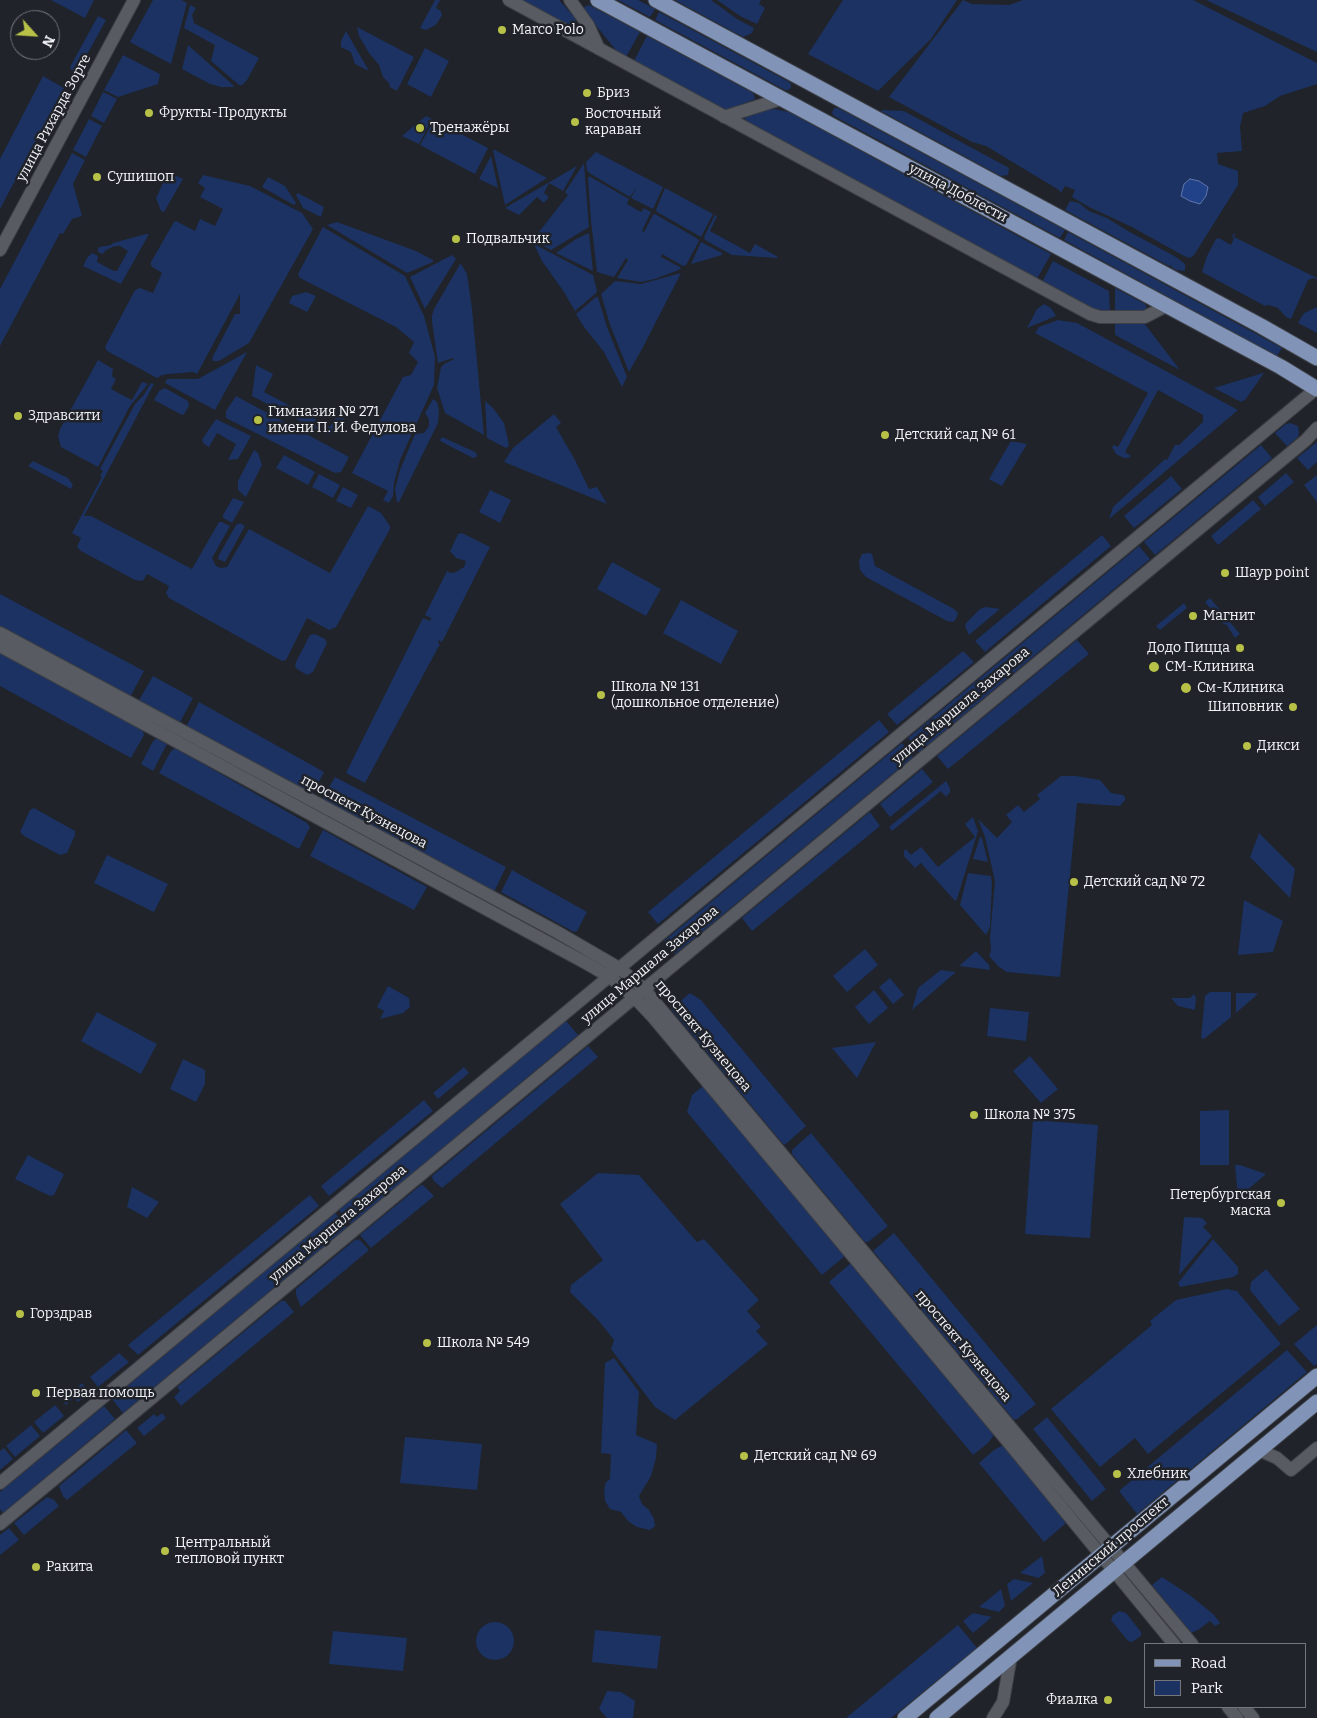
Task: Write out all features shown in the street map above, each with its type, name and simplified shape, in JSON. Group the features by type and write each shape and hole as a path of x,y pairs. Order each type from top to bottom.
{"main road":[{"name":"улица Доблести","path":"598,0 1317,388"},
{"name":"улица Доблести","path":"656,0 1269,330 1317,358"},
{"path":"783,99 791,98 796,94 798,88 796,76"},
{"path":"827,122 825,116 829,104 840,100"},
{"name":"Ленинский проспект","path":"905,1718 1317,1376"},
{"name":"Ленинский проспект","path":"937,1718 1317,1402"}],"street":[{"name":"улица Рихарда Зорге","path":"0,250 134,0"},
{"path":"509,0 1090,314 1113,318 1145,317 1166,306"},
{"path":"570,0 588,25 599,49"},
{"path":"724,117 783,99"},
{"name":"улица Маршала Захарова","path":"0,1483 1317,388"},
{"name":"улица Маршала Захарова","path":"0,1524 1300,445 1317,428"},
{"name":"проспект Кузнецова","path":"0,633 557,932 614,972 639,993 1106,1551 1173,1643"},
{"name":"проспект Кузнецова","path":"0,646 433,879 614,972"},
{"path":"1259,1450 1277,1458 1291,1470 1317,1448"},
{"name":"проспект Кузнецова","path":"1119,1567 1191,1643"},
{"path":"992,1718 1003,1702 1011,1656"},
{"path":"1229,1708 1237,1718"},
{"path":"1245,1708 1253,1718"}],"green space":[{"path":"51,0 94,0 85,18"},
{"path":"153,0 181,0 187,3 171,64 130,42"},
{"path":"435,0 440,0 436,8 441,11 442,15 436,25 426,30 420,28"},
{"path":"521,0 559,0 576,19 576,25 571,27"},
{"path":"618,0 638,0 655,9 650,17"},
{"path":"675,0 711,0 737,19 754,28 752,33 743,37"},
{"path":"717,0 761,0 759,4 765,8 757,24 740,16"},
{"path":"843,0 957,0 931,39 878,91 808,54"},
{"path":"963,0 972,4 1009,5 1023,0 1193,0 1317,63 1317,84 1280,96 1265,106 1243,113 1240,127 1242,151 1217,153 1218,164 1238,171 1238,185 1194,255 1190,258 1072,197 1075,190 1065,186 1061,193 986,146 972,142 889,97"},
{"path":"1206,0 1317,0 1317,52"},
{"path":"190,5 196,8 192,15 194,23 259,58 247,80 242,85 239,85 211,61 215,45 184,28"},
{"path":"589,5 640,32 626,57 615,49 586,13 584,7"},
{"path":"659,12 789,82 791,88 785,90 655,20"},
{"path":"98,16 106,20 78,71 73,73 70,67"},
{"path":"357,27 414,57 397,91 390,87 383,77 379,65 359,36"},
{"path":"346,31 369,71 355,64 351,52 341,47 341,41"},
{"path":"647,36 753,93 755,99 731,109 722,109 634,61"},
{"path":"188,45 234,87 221,87 210,84 182,69"},
{"path":"425,48 449,61 431,97 407,84"},
{"path":"123,55 160,74 158,84 118,97 104,90"},
{"path":"43,76 64,88 0,209 0,159"},
{"path":"103,92 117,99 104,123 91,116"},
{"path":"834,108 838,108 1065,230 1060,238 834,116 832,113"},
{"path":"774,109 789,112 1051,254 1037,279 749,124 745,119 746,114"},
{"path":"882,110 904,111 1009,168 1008,175 1001,176"},
{"name":"Тренажёры","path":"426,116 432,119 419,144 402,136"},
{"path":"89,119 102,126 86,157 73,150"},
{"path":"434,120 488,148 475,174 420,145"},
{"path":"493,150 495,150 547,178 505,205"},
{"path":"596,152 663,187 653,209 631,198 637,187 630,197 589,173 586,162"},
{"path":"72,153 85,160 73,184 82,216 72,219 63,234 60,233 0,346 0,289"},
{"name":"Тренажёры","path":"491,156 498,188 479,179"},
{"path":"584,163 589,227 551,250 534,241 535,237 568,195 565,192"},
{"path":"577,166 563,191 549,183 544,193 549,197 544,203 537,197 519,215 505,208"},
{"path":"203,175 250,186 302,213 313,229 249,343 219,361 213,361 212,358 235,314 240,314 240,294 197,374 193,372 169,374 157,378 107,351 105,347 135,290 140,288 153,293 162,273 151,266 151,262 174,222 176,221 195,231 200,219 215,226 223,209 200,197 205,188 198,183"},
{"path":"177,176 183,179 164,212 161,211 156,198 164,181"},
{"path":"589,176 629,199 627,204 641,212 644,208 651,212 642,231 644,232 655,214 698,239 699,241 686,265 683,266 662,254 661,257 681,269 641,282 617,278 628,260 626,258 614,277 597,272 591,221"},
{"path":"268,177 285,186 296,203 294,205 262,187"},
{"path":"665,188 713,214 701,237 657,212 656,210"},
{"path":"298,193 324,207 321,217 303,208 296,195"},
{"path":"1070,201 1079,203 1089,211 1107,218 1176,257 1185,264 1185,271 1176,270 1171,267 1172,265 1169,266 1065,210"},
{"path":"715,215 717,216 710,231 750,253 755,244 778,257 732,255 705,240 704,237"},
{"path":"337,222 416,251 433,260 433,262 407,273 327,225"},
{"path":"323,227 405,276 424,316 435,357 434,385 400,460 393,496 389,503 383,500 388,491 352,473 403,377 411,375 418,362 409,353 414,342 396,327 300,278 298,274"},
{"path":"1068,232 1282,348 1277,356 1064,240"},
{"path":"589,233 593,271 556,253 576,239"},
{"path":"1234,233 1234,237 1317,278 1308,280 1291,319 1286,317 1278,308 1269,305 1265,306 1202,272 1207,256 1216,239 1219,238 1231,245"},
{"path":"149,234 121,284 83,266 92,253 98,256 97,262 117,271 128,251 120,246 115,246 106,250 103,254 98,252 99,247"},
{"path":"701,242 722,253 722,255 691,264"},
{"path":"534,244 593,275 596,293 575,311 542,261"},
{"path":"452,255 456,259 425,309 410,277"},
{"path":"1053,261 1109,291 1110,311 1094,309 1042,282"},
{"path":"460,264 467,274 472,309 484,435 445,413 437,388 441,367 454,359 438,363 432,316 434,309"},
{"path":"681,273 629,372 610,325 601,294 615,281 641,284"},
{"path":"1115,288 1145,304 1147,309 1143,311 1115,312"},
{"path":"306,292 316,296 307,312 289,303 292,296"},
{"path":"598,297 607,327 627,377 622,387 604,352 576,314"},
{"path":"1044,304 1051,308 1056,316 1027,328 1037,309"},
{"path":"1317,307 1317,333 1298,323 1304,313"},
{"path":"1058,320 1077,323 1238,410 1109,519 1113,507 1165,459 1167,460 1175,445 1179,445 1203,422 1203,415 1158,390 1125,452 1131,456 1124,458 1116,454 1112,447 1114,445 1118,447 1148,393 1035,333 1039,327"},
{"path":"1144,323 1180,370 1115,335 1115,324"},
{"path":"247,352 215,410 165,383 167,379 198,379"},
{"path":"98,360 113,369 112,376 116,379 111,389 132,400 142,382 148,384 130,406 98,467 61,447 58,437 60,429"},
{"path":"256,365 273,374 264,392 330,427 339,410 347,414 335,433 327,435 252,396"},
{"path":"1264,373 1245,400 1241,402 1214,388"},
{"path":"151,383 154,384 84,516 91,516 192,569 219,522 230,526 212,558 216,566 221,568 227,567 249,529 330,573 368,506 381,513 390,526 336,627 329,630 307,618 286,660 282,661 169,598 166,593 169,586 147,574 143,581 135,580 77,547 81,538 72,533 102,477 100,476 103,471 100,469 135,404 143,396"},
{"path":"165,388 188,401 189,406 184,414 182,415 154,400 159,391"},
{"path":"236,396 349,457 341,472 335,473 226,418 226,411"},
{"path":"433,399 437,402 439,410 438,423 399,502 397,502 395,489 400,470 415,434 424,433 429,426 429,419 425,413"},
{"path":"485,401 504,423 509,446 506,448 487,438"},
{"path":"554,414 561,423 556,427 589,489 597,487 607,504 504,462 513,448"},
{"path":"216,419 251,436 238,459 228,460 236,444 217,433 209,447 204,444 202,440"},
{"path":"1290,423 1298,426 1299,433 1298,437 1287,446 1275,433"},
{"path":"442,437 475,452 476,457 473,458 442,442 440,440"},
{"path":"1011,441 1027,444 1002,486 989,479"},
{"path":"1317,442 1317,462 1308,470 1297,458"},
{"path":"1261,445 1272,458 1155,555 1144,542"},
{"path":"254,450 258,453 262,465 246,497 238,490 238,481"},
{"path":"284,455 315,472 308,485 276,468"},
{"path":"33,461 68,478 73,485 71,489 28,466"},
{"path":"1286,473 1294,482 1265,506 1258,497"},
{"path":"319,474 340,485 333,498 312,487"},
{"path":"1317,475 1317,502 1304,485"},
{"path":"1171,476 1182,489 1134,528 1124,516"},
{"path":"343,487 358,495 351,508 336,501"},
{"path":"490,490 511,500 500,523 479,512"},
{"path":"233,498 244,502 232,523 223,518 223,515"},
{"path":"1253,500 1261,509 1218,545 1211,536"},
{"path":"240,523 245,526 225,562 218,559 236,525"},
{"path":"462,533 490,547 442,642 439,640 438,643 440,644 365,783 346,773 423,618 430,621 431,618 425,615 447,571 450,573 456,572 464,567 466,561 456,558 450,551 458,534"},
{"path":"1102,535 1111,546 985,652 975,641"},
{"path":"1139,546 1150,559 919,752 908,738"},
{"path":"862,554 872,554 875,566 954,609 958,613 956,619 953,622 947,621 866,577 860,570 859,561"},
{"path":"612,562 661,589 646,616 597,589"},
{"path":"0,594 144,671 130,697 0,627"},
{"path":"1210,598 1240,634 1235,638 1226,624 1224,625 1205,602"},
{"path":"681,600 738,631 721,664 663,633"},
{"path":"1184,603 1187,608 1160,630 1156,626"},
{"path":"986,607 1000,609 969,635 965,626 966,623 980,609"},
{"path":"315,634 325,639 327,643 313,672 307,675 295,666 310,635"},
{"path":"1077,640 1089,654 948,769 937,756"},
{"path":"963,651 974,662 897,725 887,714"},
{"path":"0,653 142,728 144,735 131,758 0,686"},
{"path":"153,676 193,698 179,724 138,702"},
{"path":"199,702 324,772 312,795 186,727"},
{"path":"879,720 889,732 658,924 648,912"},
{"path":"156,738 167,744 153,771 141,764"},
{"path":"902,743 913,757 675,954 664,941"},
{"path":"175,748 307,823 310,827 299,849 159,773 171,751"},
{"path":"922,769 933,782 890,817 880,804"},
{"path":"1061,776 1076,776 1100,780 1111,793 1123,795 1125,800 1120,806 1077,803 1060,977 1007,972 999,967 989,956 991,951 990,937 995,881 985,837 978,819 997,838 1012,822 1006,815 1018,805 1024,812 1040,799 1037,795"},
{"path":"335,777 506,867 494,892 322,799"},
{"path":"946,781 950,792 946,797 941,791 892,831 889,827"},
{"path":"34,808 75,831 67,853 60,855 20,832 30,810"},
{"path":"870,812 880,826 752,931 742,918"},
{"path":"973,817 978,831 955,901 921,863 915,868 904,856 904,851 906,849 911,855 921,847 938,867 975,837 965,824"},
{"path":"323,830 427,887 414,910 310,856"},
{"path":"1259,833 1295,869 1290,898 1250,857"},
{"path":"980,837 982,838 988,862 973,859"},
{"path":"107,855 168,884 154,912 94,883"},
{"path":"512,870 587,912 577,931 574,932 501,892"},
{"path":"968,873 991,876 990,927 986,935 960,905"},
{"path":"1244,900 1283,921 1273,952 1238,955"},
{"path":"865,949 878,965 847,992 833,976"},
{"path":"976,951 989,965 990,970 959,966"},
{"path":"941,970 956,972 912,1010 918,988"},
{"path":"890,978 904,995 893,1004 879,987"},
{"path":"388,986 409,998 410,1007 403,1013 380,1019 384,1011 377,1007"},
{"path":"874,990 888,1008 869,1024 855,1007"},
{"path":"1210,992 1231,992 1231,1017 1204,1039 1201,1038 1205,996"},
{"path":"690,993 701,1000 806,1126 784,1145 671,1009"},
{"path":"1236,993 1254,993 1258,994 1236,1013"},
{"path":"1194,994 1196,998 1195,1010 1178,1006 1171,998 1190,998"},
{"path":"990,1008 1029,1012 1026,1041 987,1036"},
{"path":"97,1012 157,1044 141,1074 81,1041"},
{"path":"566,1021 578,1035 351,1224 339,1210"},
{"path":"876,1042 857,1078 832,1048"},
{"path":"588,1046 598,1057 442,1188 433,1180 432,1176"},
{"path":"1030,1056 1058,1089 1041,1103 1013,1071"},
{"path":"183,1059 205,1070 205,1084 196,1102 170,1089"},
{"path":"464,1067 469,1073 438,1099 433,1093"},
{"path":"703,1086 845,1256 822,1275 687,1112 692,1095"},
{"path":"424,1100 433,1111 329,1196 321,1186"},
{"path":"1229,1110 1229,1165 1200,1165 1200,1111"},
{"path":"1033,1120 1098,1125 1090,1238 1025,1234"},
{"path":"811,1133 888,1226 868,1242 865,1242 792,1154 792,1150"},
{"path":"28,1155 64,1174 54,1195 50,1196 15,1179"},
{"path":"1235,1165 1266,1174 1238,1198"},
{"path":"598,1173 639,1175 697,1242 704,1239 759,1300 747,1311 761,1327 756,1331 768,1344 675,1420 655,1407 611,1349 614,1340 598,1320 570,1292 571,1285 603,1260 560,1204"},
{"path":"421,1185 434,1196 371,1248 360,1235"},
{"path":"132,1187 159,1202 147,1218 127,1207"},
{"path":"310,1195 319,1206 138,1355 128,1345"},
{"path":"335,1213 347,1227 123,1413 112,1399"},
{"path":"1184,1217 1202,1218 1207,1223 1203,1227 1212,1236 1179,1275"},
{"path":"894,1233 1036,1404 1017,1419 1014,1420 873,1251"},
{"path":"356,1239 358,1241 359,1239 369,1250 301,1307 296,1295 296,1289"},
{"path":"1213,1239 1238,1267 1238,1274 1233,1277 1180,1287 1178,1283"},
{"path":"851,1263 994,1435 988,1443 973,1455 829,1282"},
{"path":"1266,1269 1300,1309 1279,1326 1250,1290 1251,1282"},
{"path":"1227,1289 1237,1291 1281,1344 1148,1454 1135,1438 1100,1467 1051,1409 1152,1325 1150,1321 1176,1300"},
{"path":"281,1301 285,1301 294,1312 181,1406 174,1397 180,1391 177,1387"},
{"path":"1317,1325 1317,1364 1314,1366 1294,1344"},
{"path":"1287,1350 1307,1372 1137,1514 1119,1491"},
{"path":"119,1353 129,1362 98,1387 90,1377"},
{"path":"614,1358 639,1392 636,1435 657,1444 656,1458 651,1476 639,1496 642,1504 649,1510 654,1519 655,1526 650,1530 637,1527 629,1522 621,1512 610,1509 605,1501 604,1490 606,1482 610,1479 611,1454 601,1453 605,1363"},
{"path":"82,1383 89,1392 78,1402 74,1398 66,1405 62,1400"},
{"path":"55,1405 64,1416 43,1433 34,1422"},
{"path":"104,1406 115,1419 3,1513 0,1509 0,1492"},
{"path":"162,1413 166,1418 144,1436 137,1428 154,1414 157,1417"},
{"path":"1047,1417 1106,1489 1092,1501 1033,1429"},
{"path":"31,1425 40,1436 15,1457 6,1446"},
{"path":"126,1430 137,1443 67,1500 59,1486"},
{"path":"405,1437 482,1444 477,1490 400,1483"},
{"path":"1003,1445 1066,1523 1044,1542 979,1463"},
{"path":"4,1448 13,1459 0,1470 0,1451"},
{"path":"47,1497 54,1500 59,1506 24,1535 14,1523"},
{"path":"9,1528 19,1540 0,1555 0,1535"},
{"path":"1042,1556 1045,1573 1039,1578 1020,1573"},
{"path":"1162,1577 1191,1596 1214,1615 1220,1623 1215,1626 1210,1621 1191,1633 1152,1585"},
{"path":"1014,1579 1033,1583 1011,1601 1007,1584"},
{"path":"1001,1589 1005,1606 999,1612 979,1607"},
{"path":"1119,1611 1126,1613 1141,1632 1141,1636 1132,1642 1128,1641 1111,1620 1113,1615"},
{"path":"973,1613 992,1617 973,1633 963,1621"},
{"path":"495,1622 508,1628 514,1641 508,1654 495,1660 482,1654 476,1641 482,1628"},
{"path":"958,1625 977,1648 891,1718 846,1718"},
{"path":"595,1630 661,1636 657,1669 592,1662"},
{"path":"333,1631 407,1638 403,1671 329,1664"},
{"path":"607,1691 621,1692 635,1701 633,1718 607,1718 599,1709"}],"shaded area":[{"path":"1190,179 1199,181 1208,187 1206,196 1200,204 1181,196 1184,184"}],"place":[{"name":"Marco Polo","path":"502,30"},
{"name":"Бриз","path":"587,93"},
{"name":"Фрукты-Продукты","path":"149,113"},
{"name":"Восточный караван","path":"575,122"},
{"name":"Тренажёры","path":"420,128"},
{"name":"Сушишоп","path":"97,177"},
{"name":"Подвальчик","path":"456,239"},
{"name":"Здравсити","path":"18,416"},
{"name":"Гимназия № 271 имени П. И. Федулова","path":"258,420"},
{"name":"Детский сад № 61","path":"885,435"},
{"name":"Шаур point","path":"1225,573"},
{"name":"Магнит","path":"1193,616"},
{"name":"Додо Пицца","path":"1240,648"},
{"name":"СМ-Клиника","path":"1154,667"},
{"name":"См-Клиника","path":"1186,688"},
{"name":"Школа № 131 (дошкольное отделение)","path":"601,695"},
{"name":"Шиповник","path":"1293,707"},
{"name":"Дикси","path":"1247,746"},
{"name":"Детский сад № 72","path":"1074,882"},
{"name":"Школа № 375","path":"974,1115"},
{"name":"Петербургская маска","path":"1281,1203"},
{"name":"Горздрав","path":"20,1314"},
{"name":"Школа № 549","path":"427,1343"},
{"name":"Первая помощь","path":"36,1393"},
{"name":"Детский сад № 69","path":"744,1456"},
{"name":"Хлебник","path":"1117,1474"},
{"name":"Центральный тепловой пункт","path":"165,1551"},
{"name":"Ракита","path":"36,1567"},
{"name":"Фиалка","path":"1108,1700"}]}
